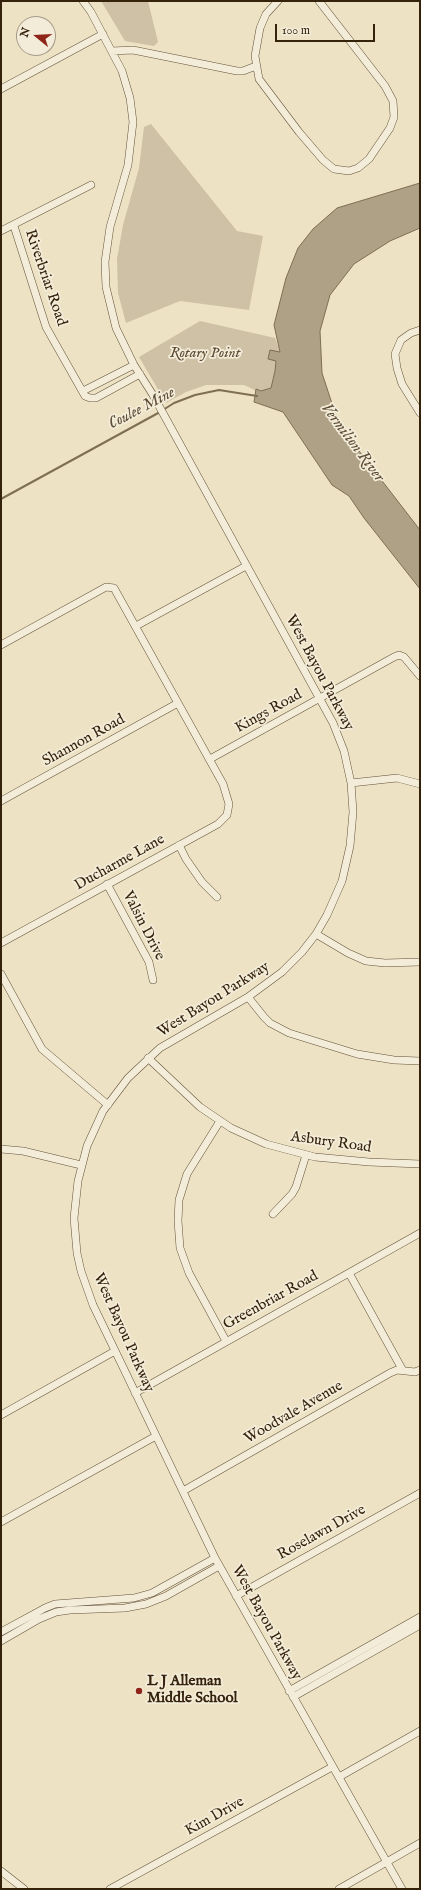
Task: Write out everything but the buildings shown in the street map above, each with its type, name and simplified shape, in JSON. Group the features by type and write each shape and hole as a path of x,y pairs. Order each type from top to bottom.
{"street":[{"name":"West Bayou Parkway","path":"83,1 103,34 122,71 131,107 133,128 128,166 110,227 105,262 106,287 116,328 134,365 153,395 320,698 340,740 351,783 353,817 348,860 334,902 316,934 302,952 282,972 248,997 170,1041 148,1058 128,1078 108,1104 94,1131 81,1165 74,1218 77,1253 87,1290 219,1566 402,1889"},
{"path":"278,1 266,14 260,28 256,47 256,66 259,79 299,132 331,167 336,170 349,171 358,168 368,159 390,128 394,117 393,101 385,86 319,1"},
{"path":"1,89 103,34"},
{"path":"112,51 133,50 237,71 243,71 256,66"},
{"path":"1,231 14,226 91,185"},
{"name":"Riverbriar Road","path":"14,226 46,327 85,396 96,398 140,374"},
{"path":"420,330 411,333 401,340 395,354 400,380 420,413"},
{"path":"82,391 134,365"},
{"path":"136,626 246,566"},
{"path":"1,644 106,587 112,587 117,591 210,760"},
{"name":"Kings Road","path":"210,760 397,655 404,657 420,676"},
{"name":"Shannon Road","path":"1,800 178,704"},
{"name":"Ducharme Lane","path":"1,943 218,824 226,817 229,804 226,790 210,760"},
{"path":"351,783 397,778 420,784"},
{"path":"179,845 186,859 202,882 217,897"},
{"name":"Valsin Drive","path":"107,884 149,962 153,980"},
{"path":"316,934 348,953 366,961 385,963 420,962"},
{"path":"1,974 42,1049 108,1104"},
{"path":"248,997 264,1018 270,1023 289,1033 357,1054 394,1060 420,1061"},
{"name":"Asbury Road","path":"148,1058 186,1096 220,1121 262,1142 306,1155 369,1162 420,1164"},
{"path":"220,1121 187,1174 179,1200 178,1221 180,1248 189,1273 226,1341"},
{"path":"1,1149 23,1150 81,1165"},
{"path":"273,1214 292,1194 296,1187 306,1155"},
{"name":"Greenbriar Road","path":"135,1393 420,1233"},
{"path":"349,1273 402,1369"},
{"path":"1,1414 115,1351"},
{"name":"Woodvale Avenue","path":"183,1491 390,1373 402,1369 415,1372 420,1370"},
{"path":"1,1522 156,1436"},
{"name":"Roselawn Drive","path":"236,1596 420,1493"},
{"path":"1,1632 63,1603 134,1598 152,1593 215,1558"},
{"path":"1,1641 37,1616 64,1610 136,1607 155,1601 219,1566"},
{"path":"152,1593 155,1601"},
{"path":"97,1600 97,1609"},
{"path":"291,1694 420,1617"},
{"path":"291,1694 420,1624"},
{"path":"339,1777 420,1731"},
{"name":"Kim Drive","path":"110,1889 332,1767"},
{"path":"339,1889 420,1843"},
{"path":"1,1871 24,1889"}],"green space":[{"path":"101,1 148,1 158,42 154,46 125,41"},
{"path":"151,124 237,231 263,236 249,310 180,301 126,323 118,293 117,259 123,225 139,168 144,127"},
{"name":"Rotary Point","path":"200,321 275,338 279,349 273,390 261,393 244,385 206,385 186,392 166,403 139,357"}],"water":[{"name":"Vermilion River","path":"420,183 420,228 390,241 354,264 330,295 320,331 322,373 339,425 420,530 420,589 364,518 349,496 332,485 283,412 254,402 256,389 261,391 271,388 276,361 268,359 270,350 280,352 274,325 286,278 298,248 313,229 337,208"}],"waterway":[{"name":"Coulee Mine","path":"163,410 174,403 195,395 219,390 257,396"},
{"name":"Coulee Mine","path":"1,499 160,412"}],"place":[{"name":"L J Alleman Middle School","path":"139,1691"}]}
